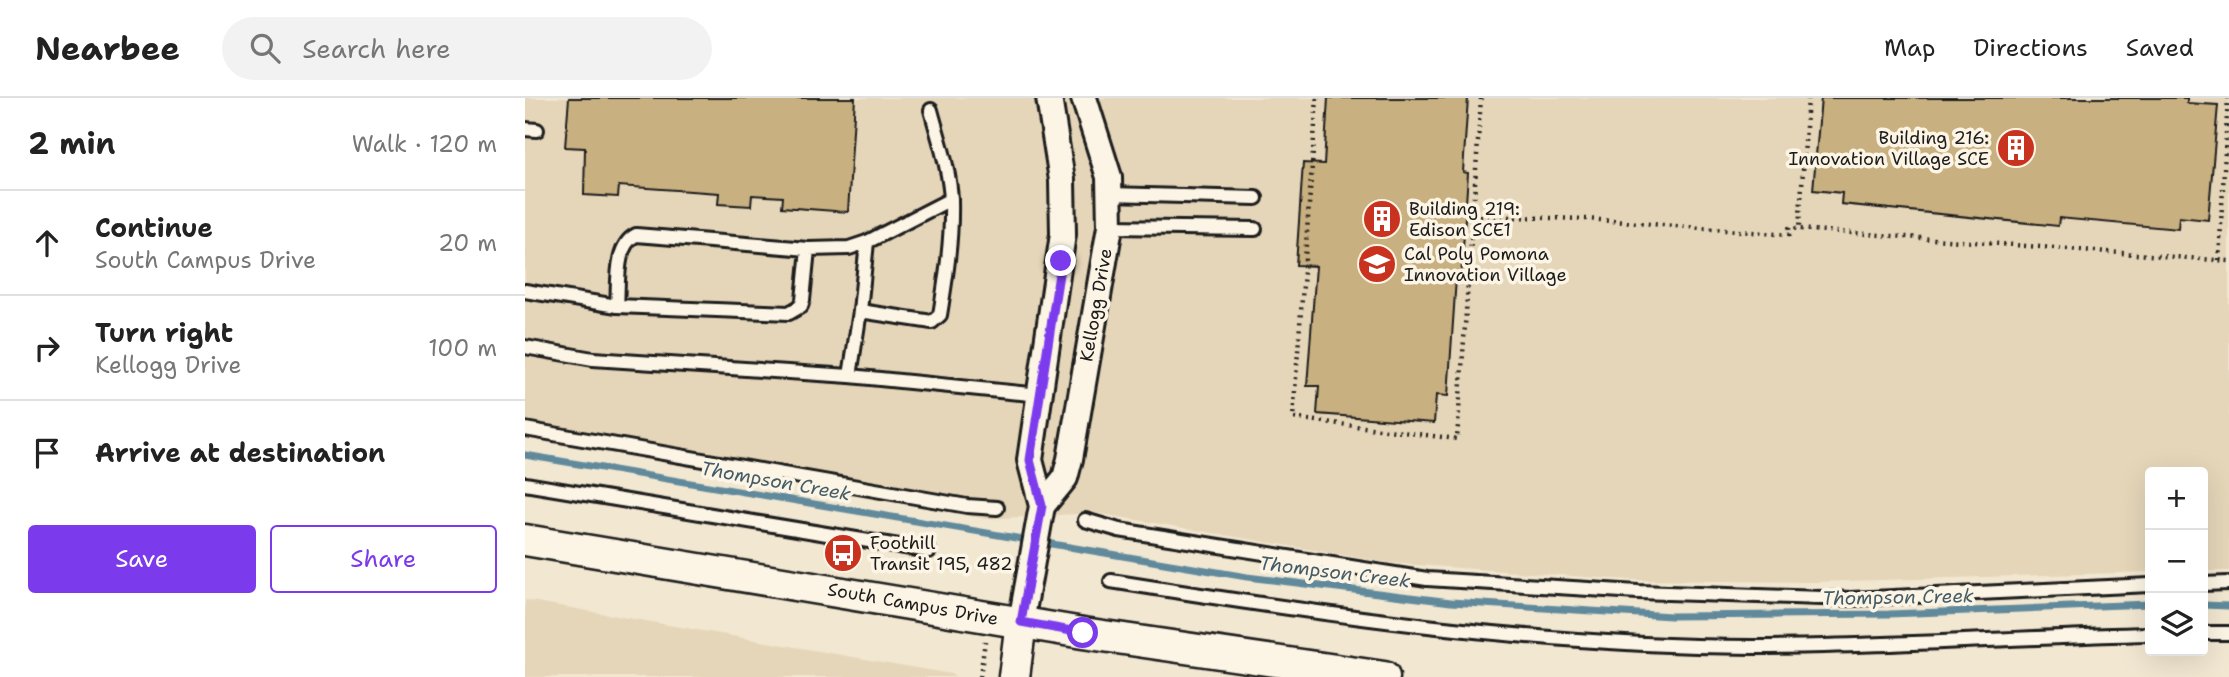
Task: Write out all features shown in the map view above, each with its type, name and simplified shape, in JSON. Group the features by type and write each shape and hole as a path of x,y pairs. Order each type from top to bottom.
{"street":[{"name":"Kellogg Drive","path":"1014,677 1040,514 1030,460 1063,234 1062,180 1049,98"},
{"name":"Kellogg Drive","path":"1040,514 1065,478 1070,459 1110,227 1110,194 1104,157 1084,98"},
{"name":"South Campus Drive","path":"525,540 1021,622 1384,677"}],"lane":[{"path":"860,311 932,322 940,316 949,257 951,199 945,159 931,110"},
{"path":"1110,194 1256,198"},
{"path":"618,306 622,249 629,239 636,235 808,249 849,248 867,242 951,199"},
{"path":"1110,227 1255,229"},
{"path":"850,376 867,242"},
{"path":"525,291 618,306 789,313 801,306 803,300 808,249"},
{"path":"525,347 593,359 850,376 1040,395"},
{"path":"525,429 967,506 997,508"},
{"path":"525,484 929,551"},
{"path":"1085,520 1119,530 1427,579 1625,592 1851,599 2145,585"},
{"path":"1111,581 1271,607 1477,633 1636,642 1765,647 2145,634"},
{"path":"2208,584 2229,583"},
{"path":"2208,633 2229,633"}],"path":[{"path":"1317,98 1293,418 1457,439 1481,98"},
{"path":"1799,229 1808,98"},
{"path":"2219,260 2228,98"},
{"path":"1473,216 1587,219 1789,235 1789,228 2229,261"},
{"path":"980,677 988,616"}],"shaded area":[{"name":"Cal Poly Pomona Innovation Village","path":"525,98 2229,98 2229,571 2208,571 2208,467 2145,467 2145,572 1814,582 1629,580 1389,563 1096,513 986,519 525,430"},
{"path":"525,600 951,674 955,677 525,677"}],"building":[{"path":"569,98 855,98 848,212 782,207 783,197 752,195 751,206 718,204 719,193 619,186 618,197 584,195 585,148 565,147"},
{"name":"Building 219: Edison SCE1","path":"1328,98 1468,98 1463,172 1468,173 1461,279 1456,278 1448,396 1436,395 1434,423 1317,414 1319,386 1307,386 1316,266 1296,265 1303,163 1324,164"},
{"name":"Building 216: Innovation Village SCE","path":"1821,98 2187,98 2187,103 2218,105 2208,220 2179,217 2178,229 2059,218 2058,226 1841,204 1842,193 1813,190"}],"waterway":[{"name":"Thompson Creek","path":"525,455 1247,577 1451,602 1671,616 1889,614 2145,604"},
{"name":"Thompson Creek","path":"2208,605 2229,606"}],"place":[{"name":"Building 216: Innovation Village SCE","path":"2016,148"},
{"name":"Building 219: Edison SCE1","path":"1382,219"},
{"name":"Cal Poly Pomona Innovation Village","path":"1377,264"},
{"name":"Foothill Transit 195, 482","path":"843,553"}],"route":[{"path":"1061,261 1030,460 1042,506 1021,622 1083,633"}]}
